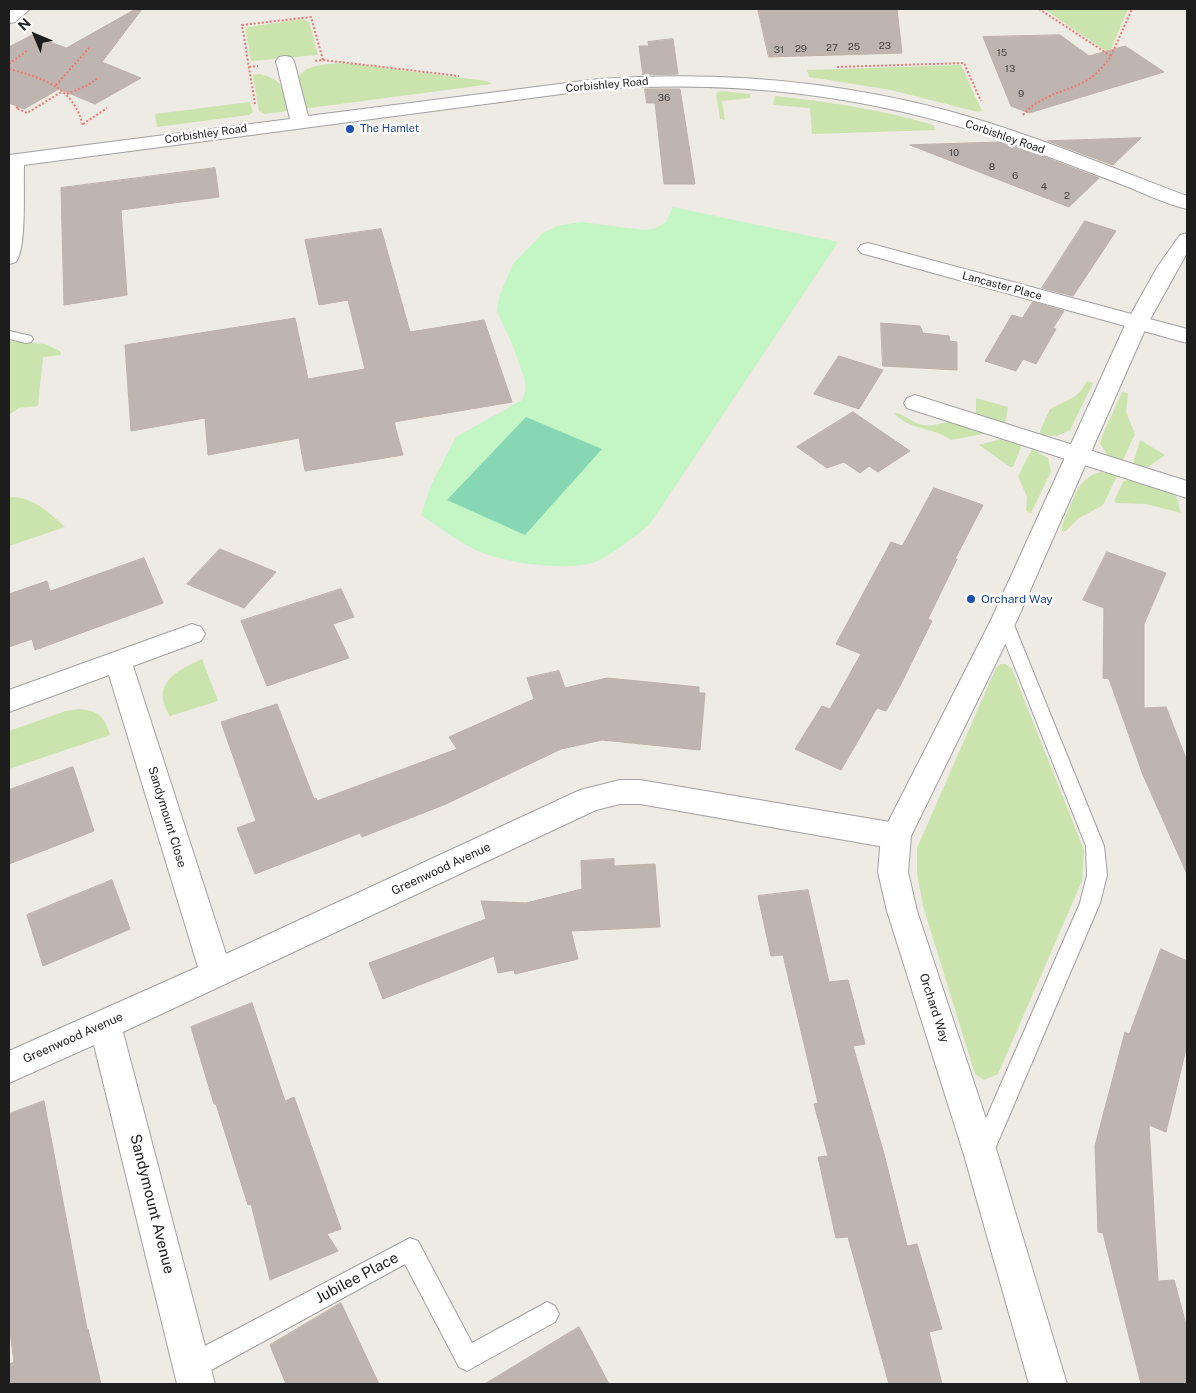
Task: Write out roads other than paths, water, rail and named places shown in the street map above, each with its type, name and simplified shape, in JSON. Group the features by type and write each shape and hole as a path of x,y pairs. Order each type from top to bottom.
{"street":[{"path":"9,18 22,9"},
{"path":"285,61 300,122"},
{"name":"Corbishley Road","path":"11,161 599,84 668,80 761,84 866,97 920,109 1002,134 1187,204"},
{"path":"9,258 12,237 11,161"},
{"name":"Orchard Way","path":"1048,1384 981,1155 902,911 893,872 896,836 1004,620 1137,323 1168,266 1187,239"},
{"name":"Lancaster Place","path":"868,249 1187,336"},
{"path":"914,403 1187,490"},
{"path":"9,701 192,634"},
{"name":"Sandymount Close","path":"118,661 216,974"},
{"name":"Greenwood Avenue","path":"9,1067 216,974 590,799 620,792 640,792 896,836"},
{"name":"Sandymount Avenue","path":"105,1024 195,1375"}],"lane":[{"path":"9,335 26,339"},
{"path":"981,1155 1090,903 1098,875 1095,846 1004,620"},
{"name":"Jubilee Place","path":"195,1375 410,1249 467,1359 547,1314"}],"place":[{"name":"The Hamlet","path":"350,129"},
{"name":"Orchard Way","path":"971,599"}]}
